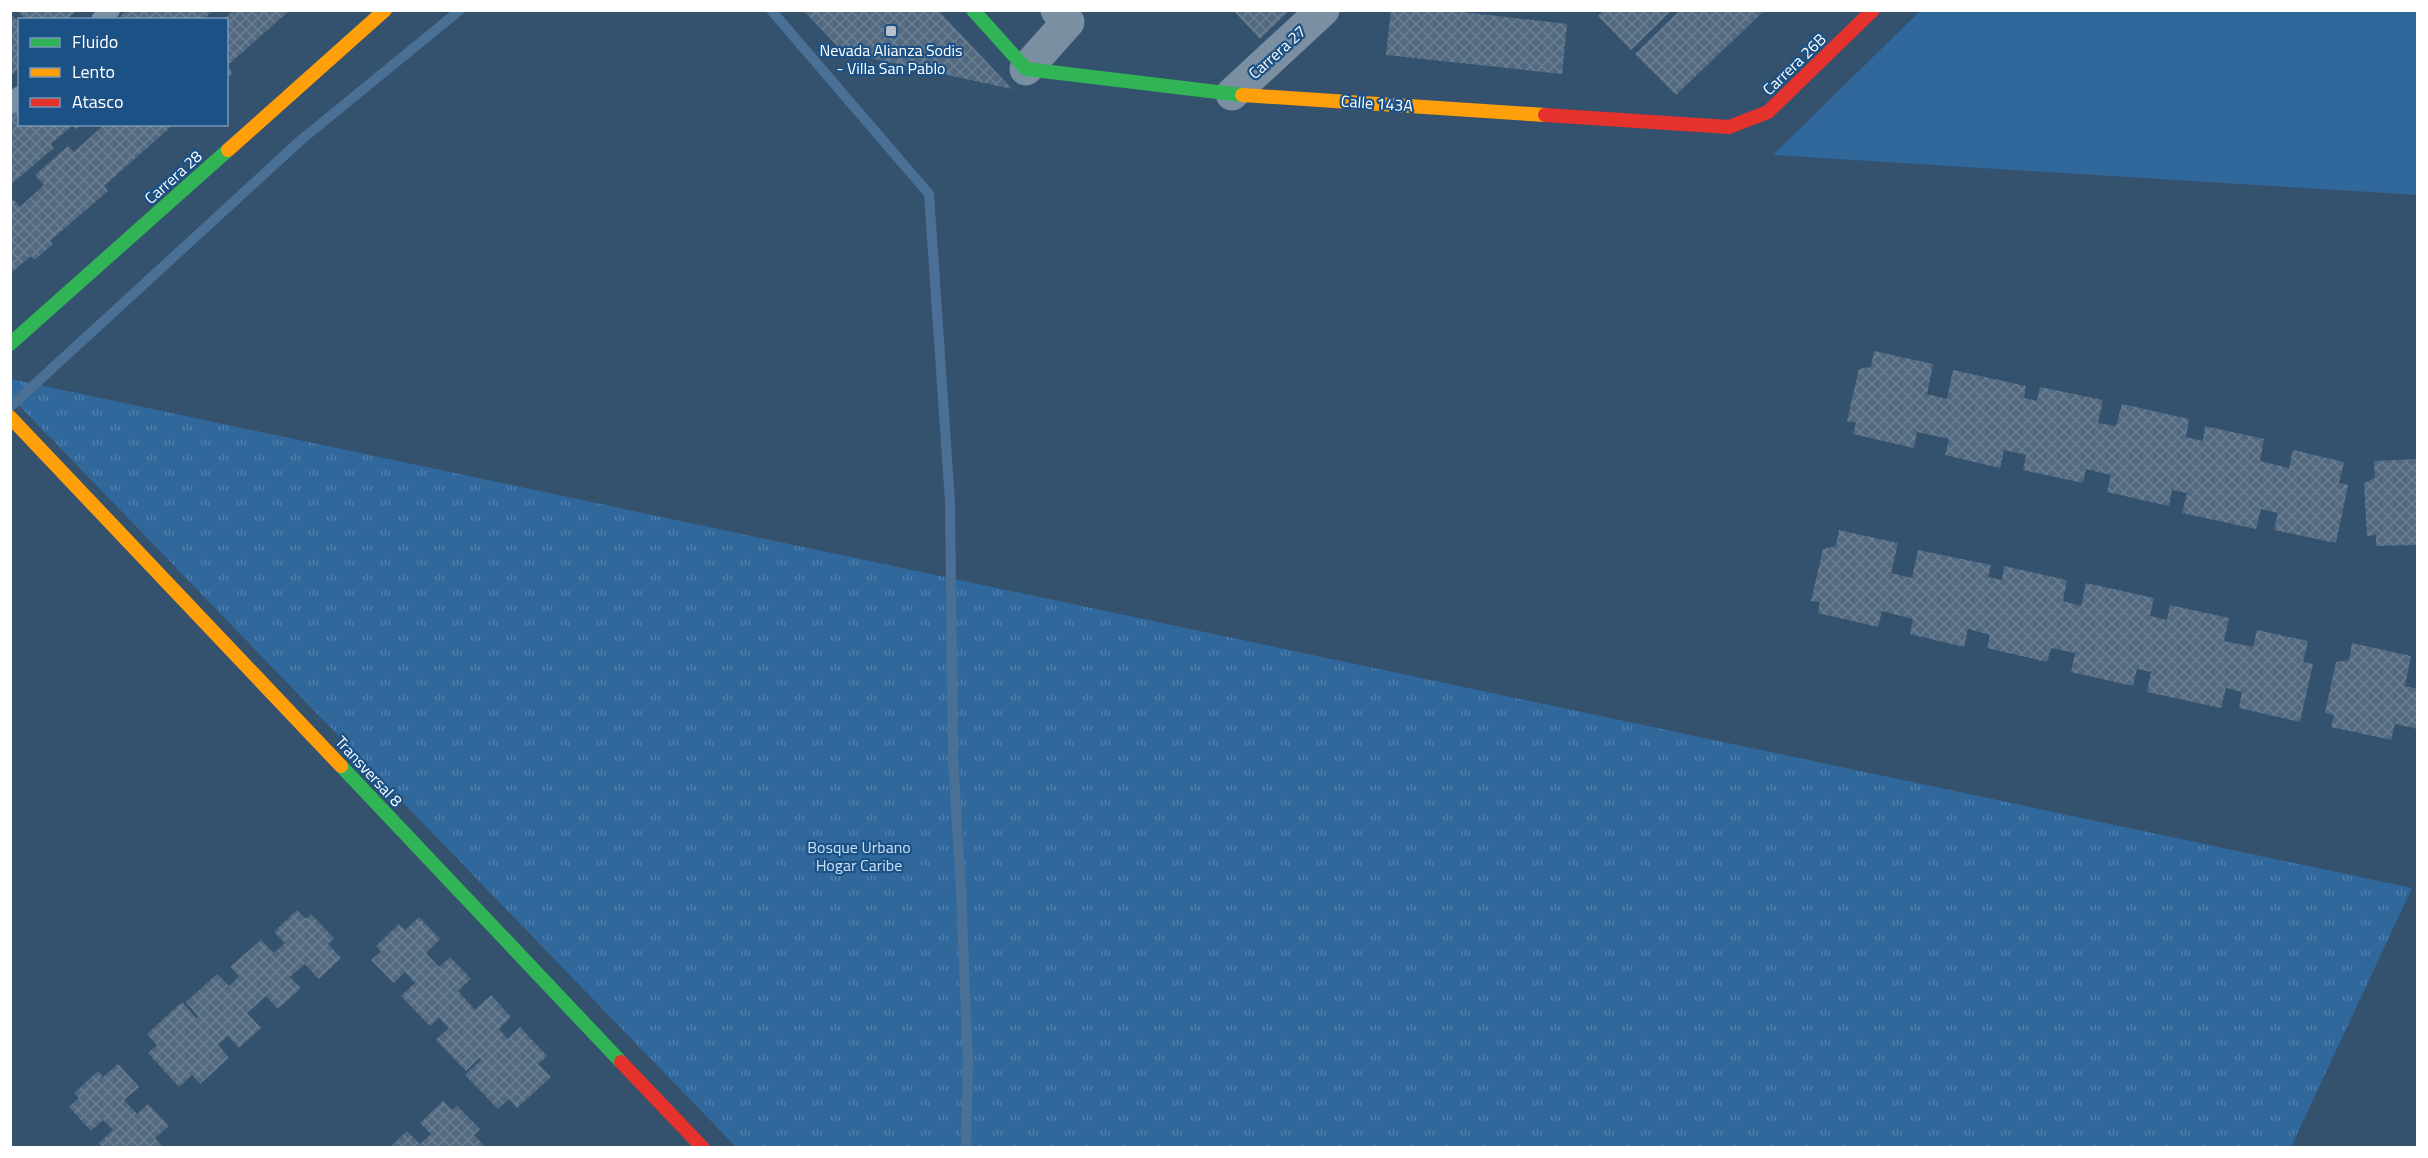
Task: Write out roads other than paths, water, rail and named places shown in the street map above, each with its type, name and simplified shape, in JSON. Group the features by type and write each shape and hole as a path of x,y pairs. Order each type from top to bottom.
{"street":[{"name":"Carrera 28","path":"10,344 385,10"},
{"path":"973,10 1026,69 1068,22 1057,10"},
{"name":"Carrera 27","path":"1232,94 1323,10"},
{"name":"Carrera 26B","path":"1729,127 1768,112 1873,10"},
{"name":"Calle 143A","path":"1026,69 1232,94 1729,127"},
{"name":"Transversal 8","path":"13,420 703,1148"}],"waterway":[{"path":"10,407 301,140 460,10"},
{"path":"771,10 929,194 950,502 953,758 968,1061 966,1148"}],"place":[{"name":"Nevada Alianza Sodis - Villa San Pablo","path":"891,31"}],"park label":[{"name":"Bosque Urbano Hogar Caribe","path":"859,856"}]}
